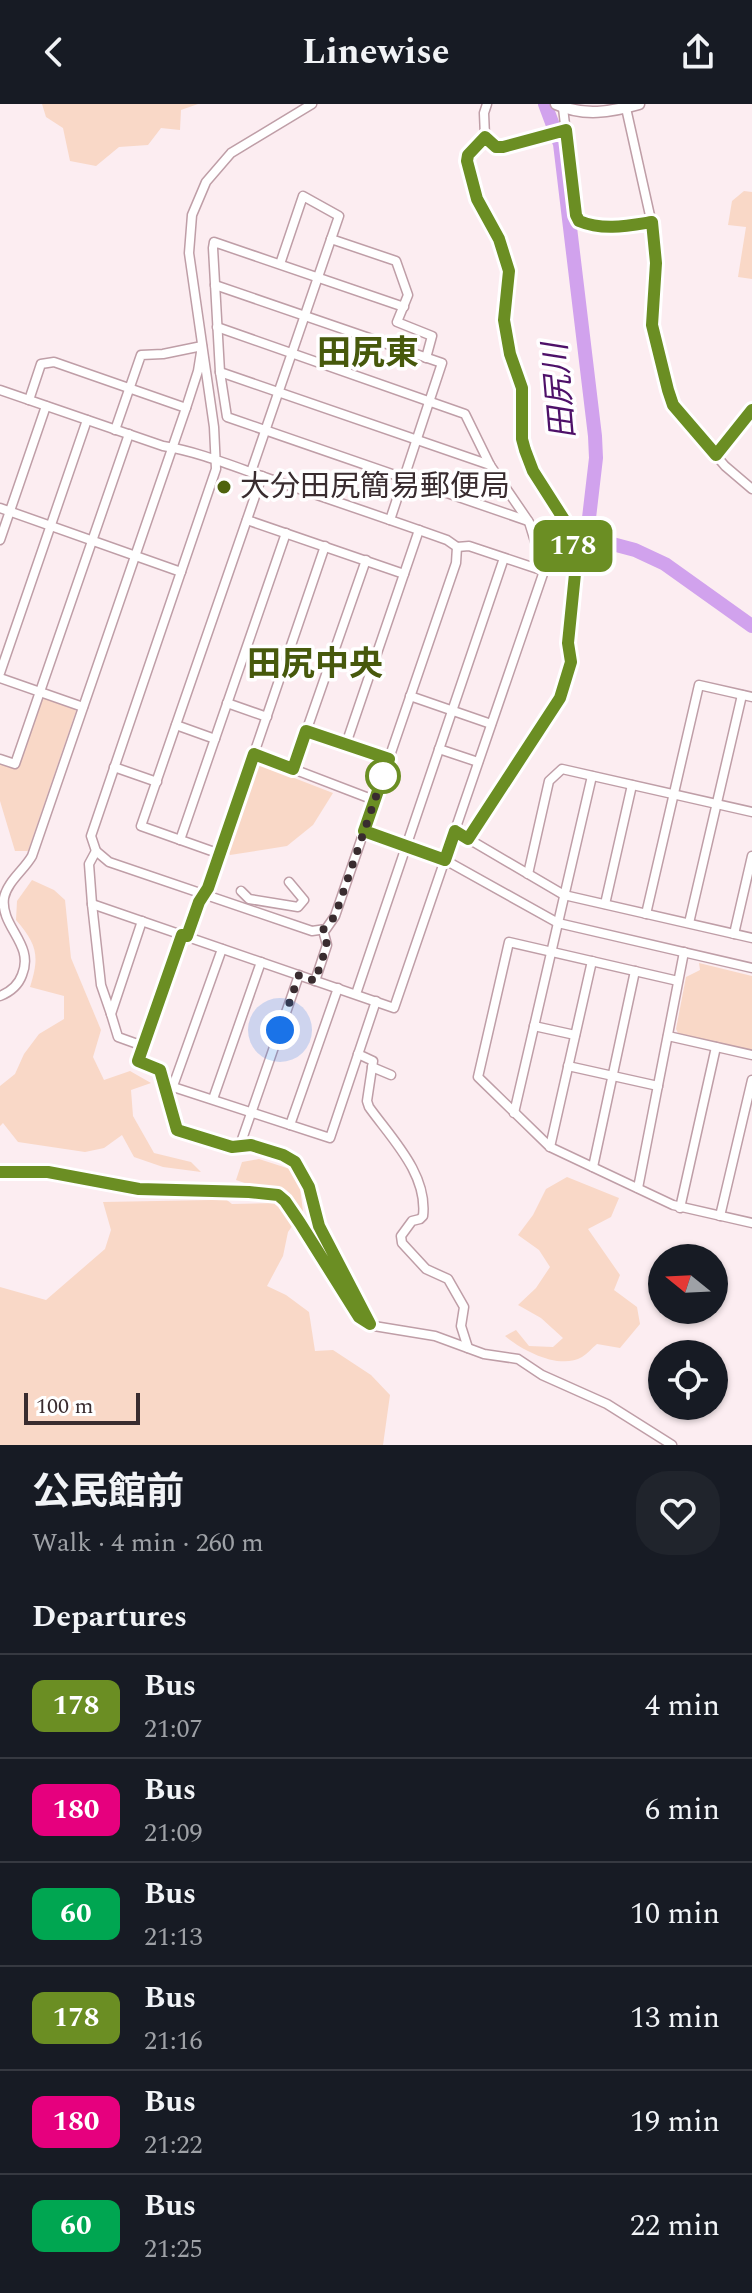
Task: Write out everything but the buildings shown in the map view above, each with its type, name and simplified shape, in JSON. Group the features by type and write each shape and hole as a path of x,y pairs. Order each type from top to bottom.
{"main road":[{"path":"560,106 585,112 602,112 639,104"}],"street":[{"path":"312,104 231,153 212,173 199,196 191,221 189,247 218,461 92,831 91,839 96,851 109,862 312,931 323,930 335,916 456,563 457,547"},
{"path":"487,104 484,113 485,137 496,147 566,130"},
{"path":"560,106 579,221 603,227 652,222"},
{"path":"626,108 652,222 656,263 652,325 668,390 673,405 716,455 752,489"},
{"path":"468,839 560,698 571,662 568,643 576,564 570,529 533,471 522,439 522,388 510,354 504,320 509,271 499,239 477,199 467,161 468,155 485,137"},
{"path":"251,472 339,216 303,196 280,264"},
{"path":"331,239 396,261 408,295 397,322 432,336 426,358"},
{"path":"404,307 214,242 220,372 227,417 529,522"},
{"path":"215,285 442,363 390,520"},
{"path":"92,904 394,1008 544,571 529,522 490,465 465,414 217,327"},
{"path":"115,430 141,355 202,346"},
{"path":"0,996 19,983 25,965 23,945 4,913 5,893 32,856 186,408 202,346"},
{"path":"29,400 41,364 54,362 186,408"},
{"path":"220,372 490,465"},
{"path":"0,404 2,391 251,472 447,540 457,547 469,546 544,571"},
{"path":"0,540 46,406"},
{"path":"716,455 752,410"},
{"path":"83,707 0,676 87,420"},
{"path":"0,759 15,764 129,434"},
{"path":"220,854 141,826 262,476"},
{"path":"0,508 181,572"},
{"path":"247,520 404,574"},
{"path":"346,744 419,530"},
{"path":"180,840 286,533"},
{"path":"325,546 220,854 184,936 138,1061 160,1070 169,1085 177,1130 239,1148 251,1145 295,1162 309,1187 319,1226 370,1324"},
{"path":"356,994 504,558"},
{"path":"293,769 366,560"},
{"path":"646,914 699,685 747,696 689,923"},
{"path":"410,696 491,724"},
{"path":"227,703 267,717"},
{"path":"176,725 215,739"},
{"path":"306,731 389,759"},
{"path":"439,749 478,762"},
{"path":"254,754 374,800"},
{"path":"114,767 157,782"},
{"path":"528,874 549,781 562,769 752,812"},
{"path":"514,1113 592,776"},
{"path":"605,904 632,785"},
{"path":"364,831 445,860 558,923 752,968"},
{"path":"455,831 564,895 752,938"},
{"path":"96,851 89,864 101,985 118,1037 143,1046"},
{"path":"734,934 752,856"},
{"path":"241,891 249,901 298,907 304,900 289,882"},
{"path":"111,1014 142,921"},
{"path":"315,981 327,945 323,930"},
{"path":"678,981 509,942 478,1077 550,1147 680,1208 752,1223"},
{"path":"169,1085 222,949"},
{"path":"638,1188 684,952"},
{"path":"550,1147 592,961"},
{"path":"213,1099 261,962"},
{"path":"593,1167 635,971"},
{"path":"239,1148 299,975"},
{"path":"290,1125 338,988"},
{"path":"169,1085 330,1138 376,1001"},
{"path":"534,1026 575,1035"},
{"path":"668,1036 752,1055"},
{"path":"680,1208 716,1047"},
{"path":"358,1054 373,1061 367,1101 369,1107 409,1162 424,1211 420,1219 412,1221 401,1236 402,1243 426,1269 448,1279 464,1307 461,1326 468,1348"},
{"path":"568,1066 658,1086"},
{"path":"372,1067 391,1075"},
{"path":"720,1216 752,1080"},
{"path":"0,1172 48,1172 139,1189 278,1195 300,1223 359,1317 370,1324 435,1336 468,1348 518,1359 542,1375 607,1404 672,1445"}],"shaded area":[{"path":"42,104 198,104 181,110 180,130 161,128 148,145 119,147 96,166 70,161 63,128 46,117"},
{"path":"744,191 752,192 752,279 738,277 746,227 728,225 732,201"},
{"path":"42,699 73,707 76,711 28,851 15,851 0,801 0,763 18,768"},
{"path":"258,764 333,793 313,825 287,846 230,855 228,851"},
{"path":"32,880 54,890 65,900 71,958 101,1030 93,1057 104,1080 130,1071 151,1083 131,1090 133,1116 154,1153 191,1162 201,1172 163,1167 134,1157 122,1135 104,1148 85,1152 18,1142 3,1123 0,1126 0,1086 15,1074 24,1054 39,1034 64,1019 64,996 30,987 35,951 16,920 17,901"},
{"path":"699,963 752,976 752,1052 679,1035 676,1029 686,977 700,970"},
{"path":"259,1159 293,1170 300,1188 303,1211 288,1232 283,1256 267,1286 309,1312 315,1351 333,1350 371,1375 390,1395 383,1445 0,1445 0,1287 46,1300 105,1249 111,1230 103,1202 211,1200 218,1193 232,1204 276,1203 256,1187 236,1180 242,1162"},
{"path":"567,1177 619,1198 611,1217 588,1229 620,1275 614,1290 637,1307 640,1324 620,1348 597,1344 582,1357 563,1361 531,1353 505,1336 516,1330 529,1346 553,1347 563,1338 541,1318 518,1305 536,1288 550,1267 539,1250 518,1235 533,1215 546,1189"}],"waterway":[{"name":"田尻川","path":"545,104 560,144 595,436 596,458 587,535 635,550 665,564 752,626"}],"bus line":[{"name":"178","path":"0,1172 48,1172 139,1189 278,1195 336,1277 359,1317 370,1324 319,1226 309,1187 295,1162 251,1145 232,1147 181,1133 177,1130 160,1070 138,1061 182,935 187,936 199,902 208,888 254,754 293,769 306,731 389,759 364,831 445,860 455,831 468,839 560,698 571,662 568,643 576,564 573,542 570,529 530,465 522,439 522,388 510,354 503,309 509,271 499,239 472,184 467,161 474,148 485,137 496,147 503,147 566,130 579,221 603,227 652,222 656,263 652,325 673,405 716,455 752,410"}],"place":[{"name":"大分田尻簡易郵便局","path":"224,487"}],"district":[{"name":"田尻東","path":"368,354"},
{"name":"田尻中央","path":"315,665"}],"route":[{"path":"280,1030 299,975 315,981 327,945 323,930 335,916 383,776"}]}
